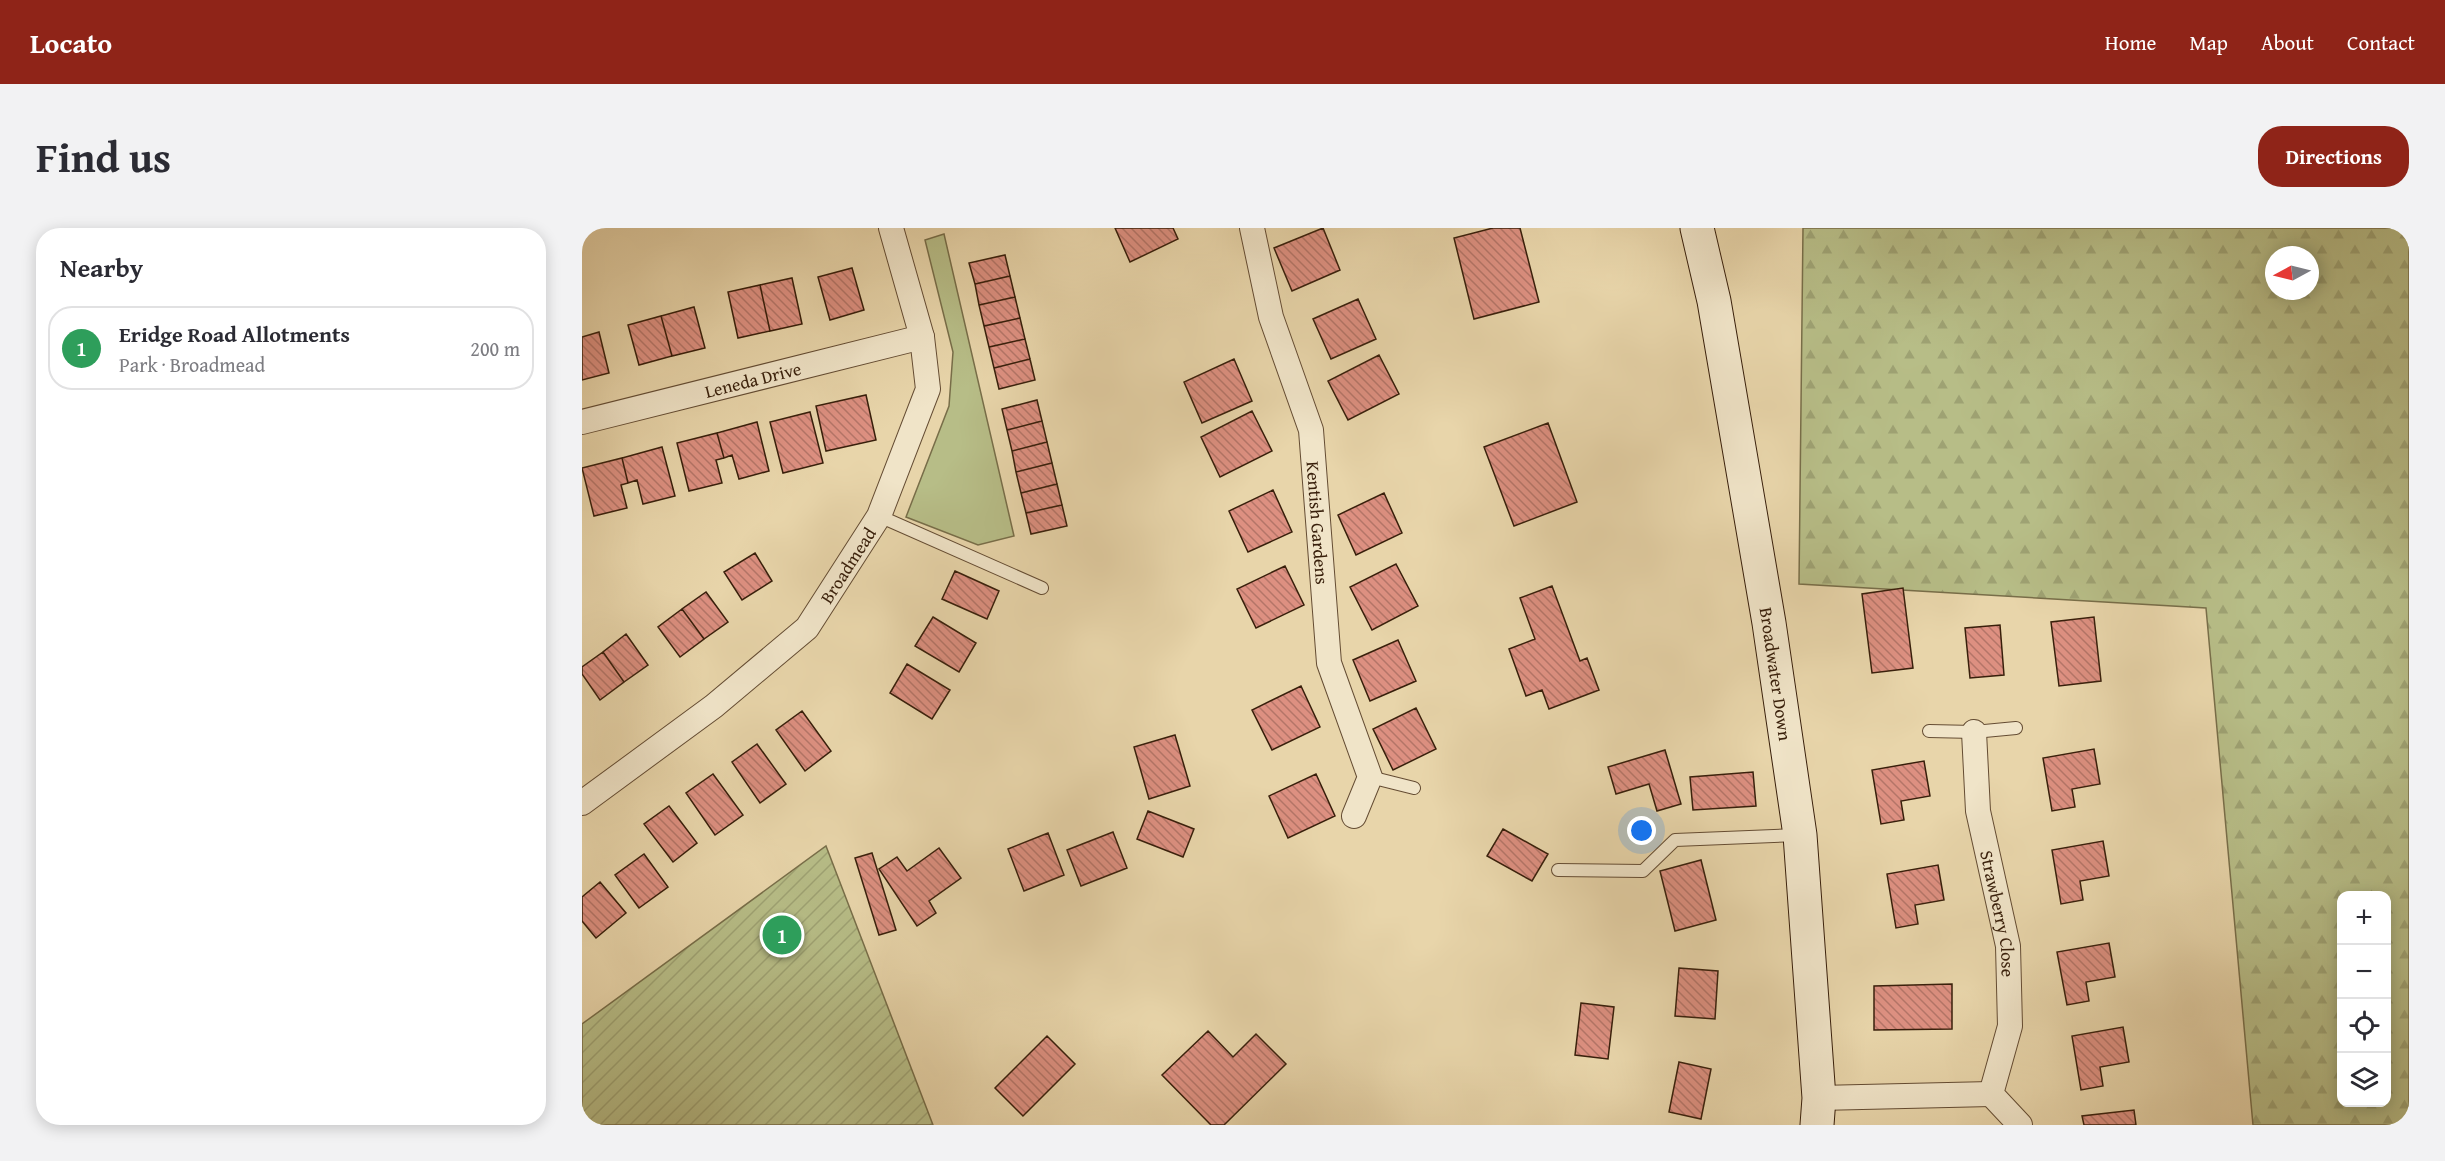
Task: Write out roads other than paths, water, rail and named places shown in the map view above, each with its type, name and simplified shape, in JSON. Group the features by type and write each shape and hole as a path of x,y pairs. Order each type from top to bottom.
{"street":[{"name":"Broadmead","path":"582,803 714,706 807,628 879,516 928,389 922,337 891,228"},
{"name":"Kentish Gardens","path":"1252,228 1272,317 1311,429 1329,663 1370,777"},
{"name":"Broadwater Down","path":"1697,228 1714,301 1761,577 1800,835 1818,1112"},
{"name":"Leneda Drive","path":"582,422 922,337"},
{"name":"Strawberry Close","path":"1974,732 1978,811 2008,946 2010,1026 1991,1094"},
{"path":"1354,816 1370,777"},
{"path":"1818,1112 1991,1094 2020,1125"}],"lane":[{"path":"879,516 1042,588"},
{"path":"1929,731 1974,732 2016,728"},
{"path":"1370,777 1414,788"},
{"path":"1558,870 1643,871 1675,840 1800,835"}],"place":[{"name":"Eridge Road Allotments","path":"782,935"}]}
